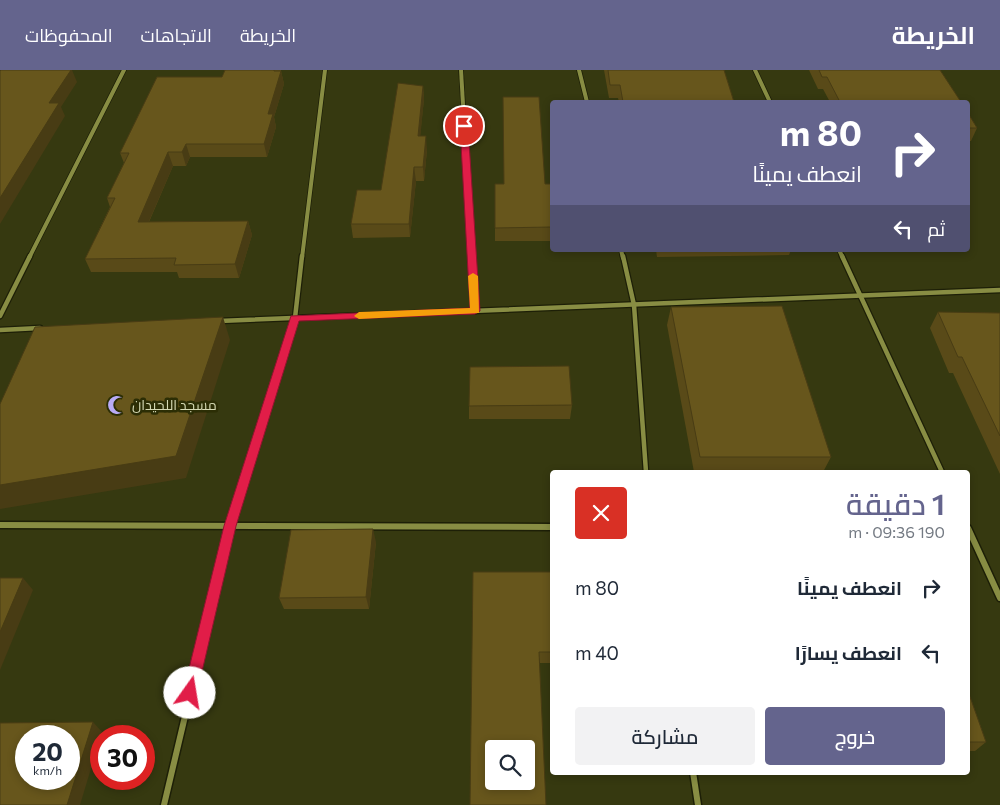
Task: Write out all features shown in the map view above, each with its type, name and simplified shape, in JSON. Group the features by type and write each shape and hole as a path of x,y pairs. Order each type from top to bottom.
{"street":[{"path":"0,316 124,70"},
{"path":"164,805 230,526 295,318 325,70"},
{"path":"461,70 475,311"},
{"path":"579,70 586,100"},
{"path":"755,70 769,100"},
{"path":"621,252 634,305 646,470"},
{"path":"840,252 941,470"},
{"path":"216,321 1000,290"},
{"path":"0,330 49,328"},
{"path":"0,525 550,527"},
{"path":"970,532 1000,598"},
{"path":"693,775 698,805"}],"building":[{"path":"71,70 49,103 59,103 0,198 0,71"},
{"path":"225,70 281,71 268,114 273,114 264,144 186,144 182,152 168,152 138,222 248,221 235,264 174,265 176,258 85,259 115,198 107,198 129,153 120,153 157,77 222,77"},
{"path":"608,70 724,70 733,100 623,100 620,85 610,85"},
{"path":"819,70 940,70 960,100 839,100 827,77 822,77"},
{"path":"398,83 423,86 418,136 426,136 423,167 414,167 409,224 351,224 357,190 381,190"},
{"path":"503,97 539,97 545,184 550,184 550,227 495,228 495,184 504,184"},
{"path":"970,116 977,128 970,128"},
{"path":"782,306 831,457 700,457 671,307"},
{"path":"938,312 1000,313 1000,436 962,357 958,357"},
{"name":"مسجد اللحيدان","path":"223,317 176,456 0,485 0,404 35,327"},
{"path":"569,366 572,405 469,406 470,367"},
{"path":"373,529 366,597 279,598 291,530"},
{"path":"473,572 550,572 550,652 539,652 546,805 470,805"},
{"path":"0,578 23,578 0,632"},
{"path":"970,697 986,742 970,742"},
{"path":"93,722 90,725 90,732 80,764 80,725 15,725 15,790 72,790 67,805 0,805 0,723"}],"slow traffic":[{"path":"359,316 475,311 473,276"}],"place":[{"name":"مسجد اللحيدان","path":"117,405"}],"route":[{"path":"190,693 230,526 295,318 475,311 464,126"}]}
